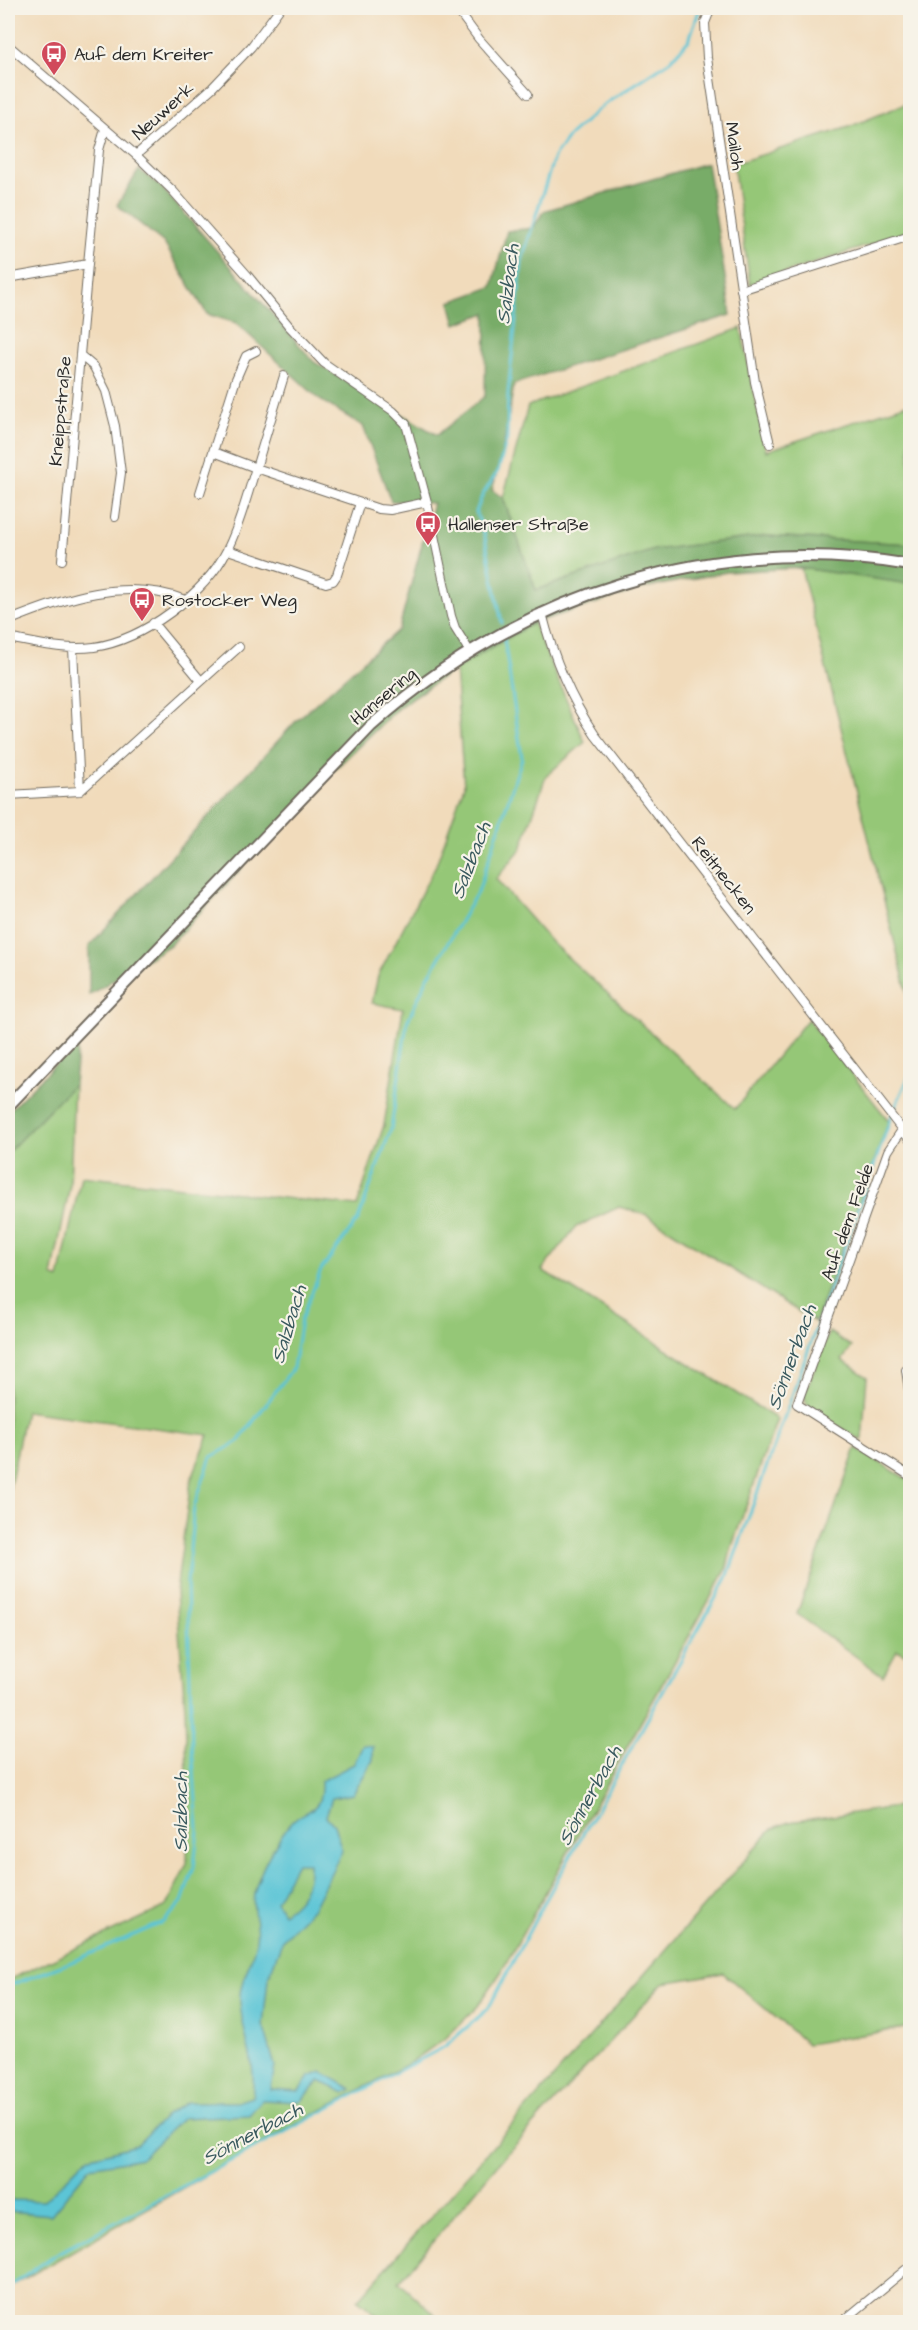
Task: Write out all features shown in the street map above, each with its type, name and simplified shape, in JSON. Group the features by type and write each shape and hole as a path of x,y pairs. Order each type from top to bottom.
{"street":[{"name":"Neuwerk","path":"136,155 212,88 251,47 280,8"},
{"path":"456,8 479,39 528,94"},
{"name":"Mailoh","path":"711,8 705,23 707,58 755,382 770,444"},
{"path":"8,45 136,155 173,190 289,326 324,363 393,411 406,424 427,502 451,616 455,628 470,652"},
{"name":"Kneippstraße","path":"62,560 99,150 105,129"},
{"path":"741,290 910,236"},
{"path":"8,278 88,264"},
{"path":"200,493 246,356 256,351"},
{"path":"80,355 94,367 106,391 115,426 121,473 115,517"},
{"path":"8,638 73,648 94,647 121,640 153,623 185,600 212,574 228,550 284,376"},
{"path":"214,452 360,503 390,510 427,502"},
{"path":"228,550 326,583 333,581 337,575 360,503"},
{"name":"Hansering","path":"8,1106 364,733 408,694 470,652 542,613 585,595 636,578 714,561 795,555 846,557 910,565"},
{"path":"8,621 65,599 88,593 124,589 155,591 185,600"},
{"name":"Reitnecken","path":"542,613 570,693 591,728 910,1140"},
{"path":"153,623 201,681"},
{"path":"8,795 80,791 238,647"},
{"path":"73,648 80,791"},
{"name":"Auf dem Felde","path":"902,1130 888,1151 797,1404 910,1476"},
{"path":"910,1371 906,1370 910,1397"},
{"path":"842,2322 910,2266"}],"green space":[{"path":"910,102 910,232 750,284 733,164 849,127"},
{"path":"707,163 731,315 514,384 502,455 492,490 503,498 536,590 654,550 766,536 910,544 910,584 801,568 727,572 644,588 533,623 455,669 399,707 320,784 170,945 89,995 89,946 297,720 399,629 433,503 391,501 363,426 320,400 236,323 207,314 164,243 117,205 139,170 161,187 314,362 437,435 485,396 486,313 456,324 450,302 492,287 507,231 533,228 544,211"},
{"path":"741,328 766,451 910,403 910,544 766,536 654,550 536,590 503,498 528,406"},
{"path":"801,568 910,584 910,1004"},
{"path":"533,623 585,742 546,776 521,849 496,879 552,943 735,1109 808,1019 889,1121 815,1322 645,1214 619,1207 576,1227 542,1270 777,1419 732,1546 726,1570 501,1972 478,2006 447,2037 408,2064 276,2135 8,2288 8,1980 167,1906 187,1863 185,1709 176,1592 191,1480 209,1435 25,1411 8,1496 8,1152 74,1084 70,1185 52,1276 59,1279 81,1176 357,1206 384,1125 403,1009 372,1003 378,976 436,865 464,786 455,669"},
{"path":"78,1041 74,1084 8,1152 8,1112"},
{"path":"829,1332 852,1347 842,1360 867,1377 862,1441 808,1408 804,1395"},
{"path":"856,1448 910,1481 910,1657 897,1650 883,1676 797,1614"},
{"path":"910,1805 910,2027 807,2044 723,1973 663,1983 497,2165 399,2282 443,2322 386,2322 358,2300 772,1829 789,1822"}],"water":[{"path":"363,1745 373,1746 373,1760 353,1794 332,1798 326,1816 334,1825 342,1851 313,1908 283,1939 268,1979 263,2025 275,2066 271,2089 299,2091 309,2077 322,2072 352,2089 345,2093 319,2081 301,2102 262,2100 249,2115 182,2118 142,2158 90,2167 51,2215 8,2211 8,2200 44,2201 87,2158 137,2145 167,2114 187,2102 237,2102 252,2097 253,2074 241,2014 240,1994 256,1940 254,1894 268,1858 289,1825 316,1806 319,1801 321,1781 354,1764","holes":["297,1863 309,1863 304,1892 283,1913 276,1901"]}],"waterway":[{"name":"Salzbach","path":"502,623 484,533 476,512 482,496 498,471 507,439 508,394 522,260 554,157 569,136 602,106 670,61 689,40 700,8"},
{"name":"Salzbach","path":"8,1986 69,1963 164,1922 182,1902 194,1867 198,1830 192,1745 187,1583 194,1507 211,1457 238,1442 293,1368 301,1320 321,1270 358,1220 391,1129 407,1022 427,979 479,889 522,758 504,639"},
{"name":"Sönnerbach","path":"8,2288 56,2254 444,2047 488,2009 543,1905 727,1578 893,1112 910,1074"}],"place":[{"name":"Auf dem Kreiter","path":"54,77"},
{"name":"Hallenser Straße","path":"428,547"},
{"name":"Rostocker Weg","path":"142,623"}]}
